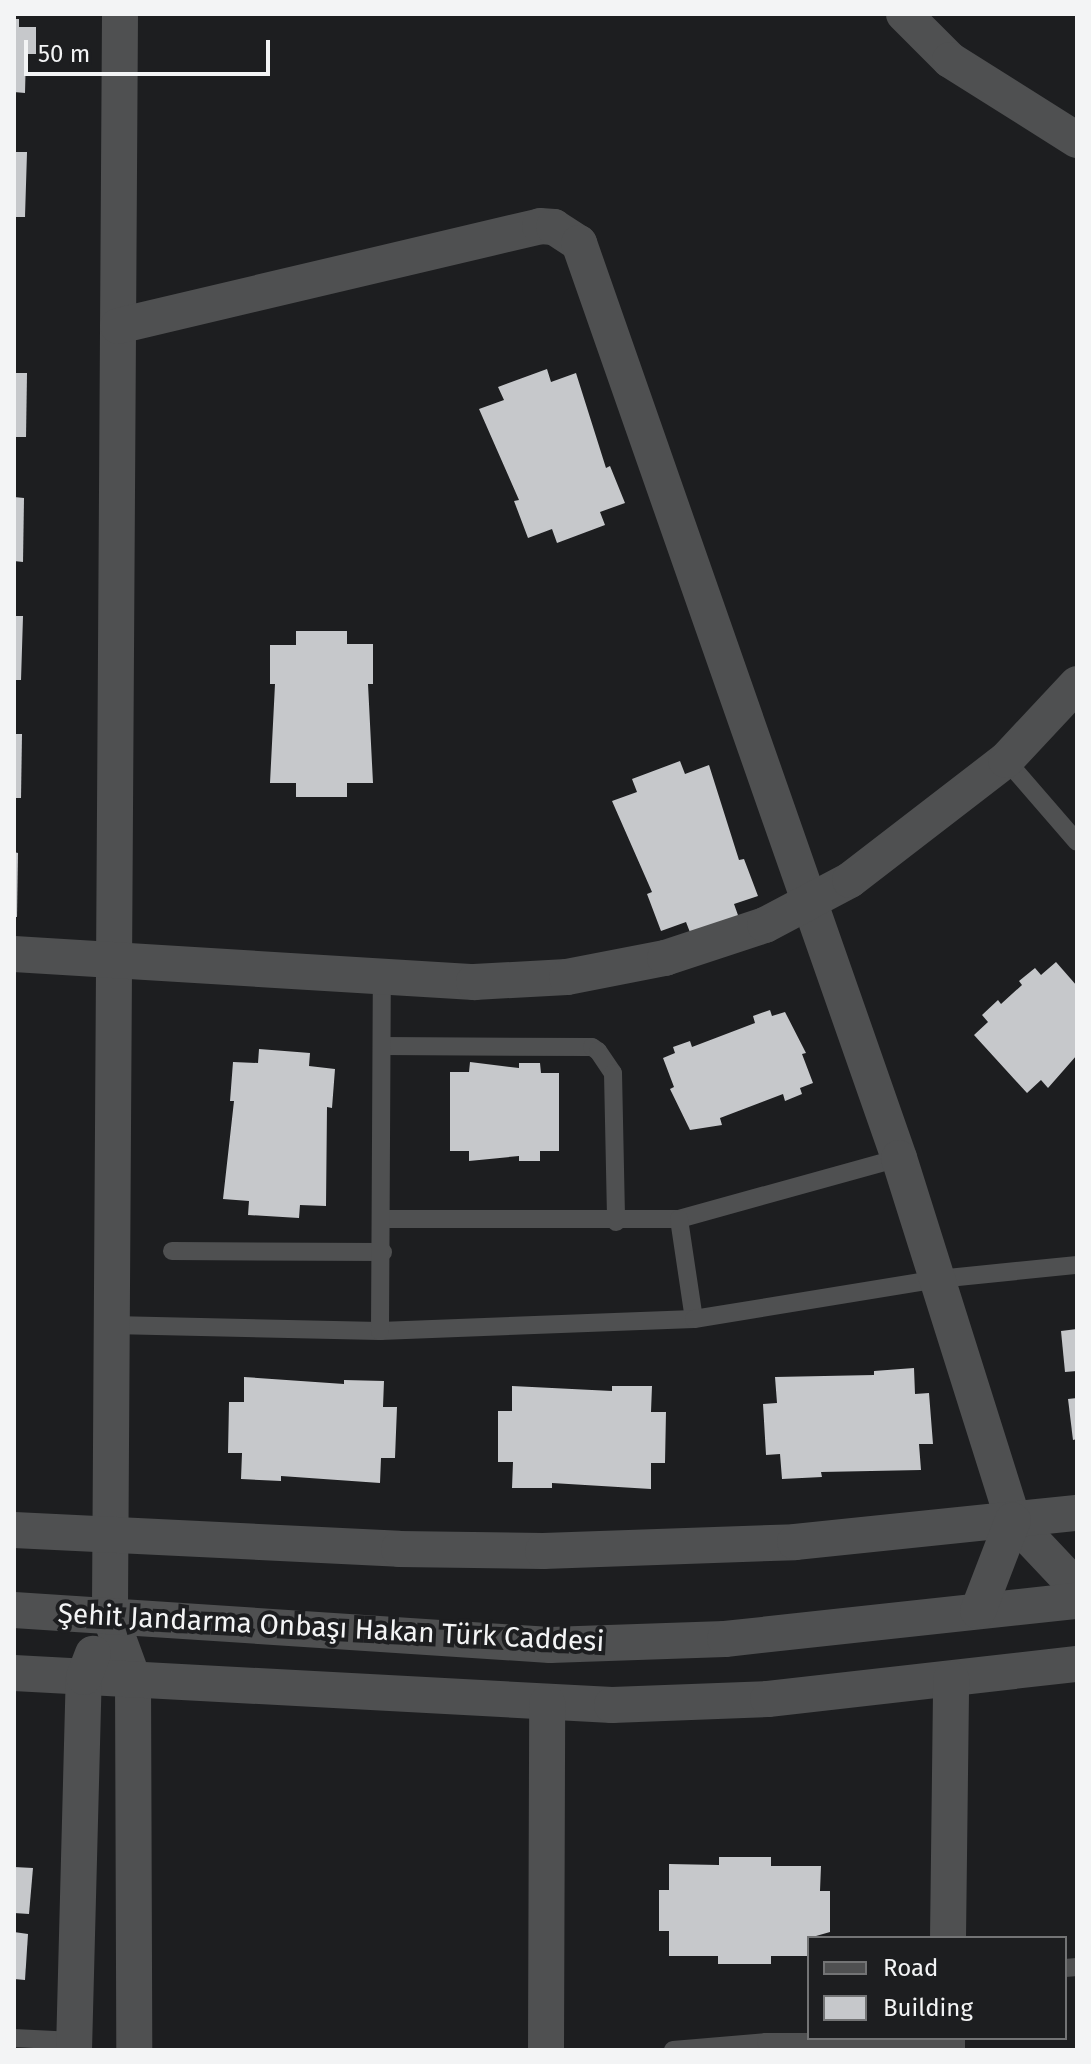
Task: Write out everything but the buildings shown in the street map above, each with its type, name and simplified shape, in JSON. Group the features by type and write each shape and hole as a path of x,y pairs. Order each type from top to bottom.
{"street":[{"path":"120,14 110,1616 133,1679 134,2050"},
{"path":"904,14 950,60 1077,140"},
{"path":"118,326 540,226 554,227 579,243 899,1158 1013,1520 1077,1588"},
{"path":"14,954 474,982 613,969 716,943 809,904 890,852 1006,760 1077,684"},
{"path":"14,1530 543,1551 795,1542 1077,1513"},
{"path":"978,1611 1013,1520"},
{"name":"Şehit Jandarma Onbaşı Hakan Türk Caddesi","path":"14,1610 550,1645 725,1639 1077,1601"},
{"path":"74,2046 84,1677 110,1616"},
{"path":"14,1673 547,1703 755,1700 1077,1664"},
{"path":"948,1936 951,1679"},
{"path":"546,2050 547,1703"}],"lane":[{"path":"1006,760 1077,842"},
{"path":"380,1331 383,1252 382,976"},
{"path":"382,1046 592,1047 598,1051 613,1073 616,1222"},
{"path":"383,1219 616,1222 679,1219 899,1158"},
{"path":"679,1219 694,1319"},
{"path":"172,1251 383,1252"},
{"path":"112,1325 380,1331 694,1319 938,1279 1077,1265"},
{"path":"14,2038 74,2046"},
{"path":"673,2050 766,2042 947,2043"}]}
